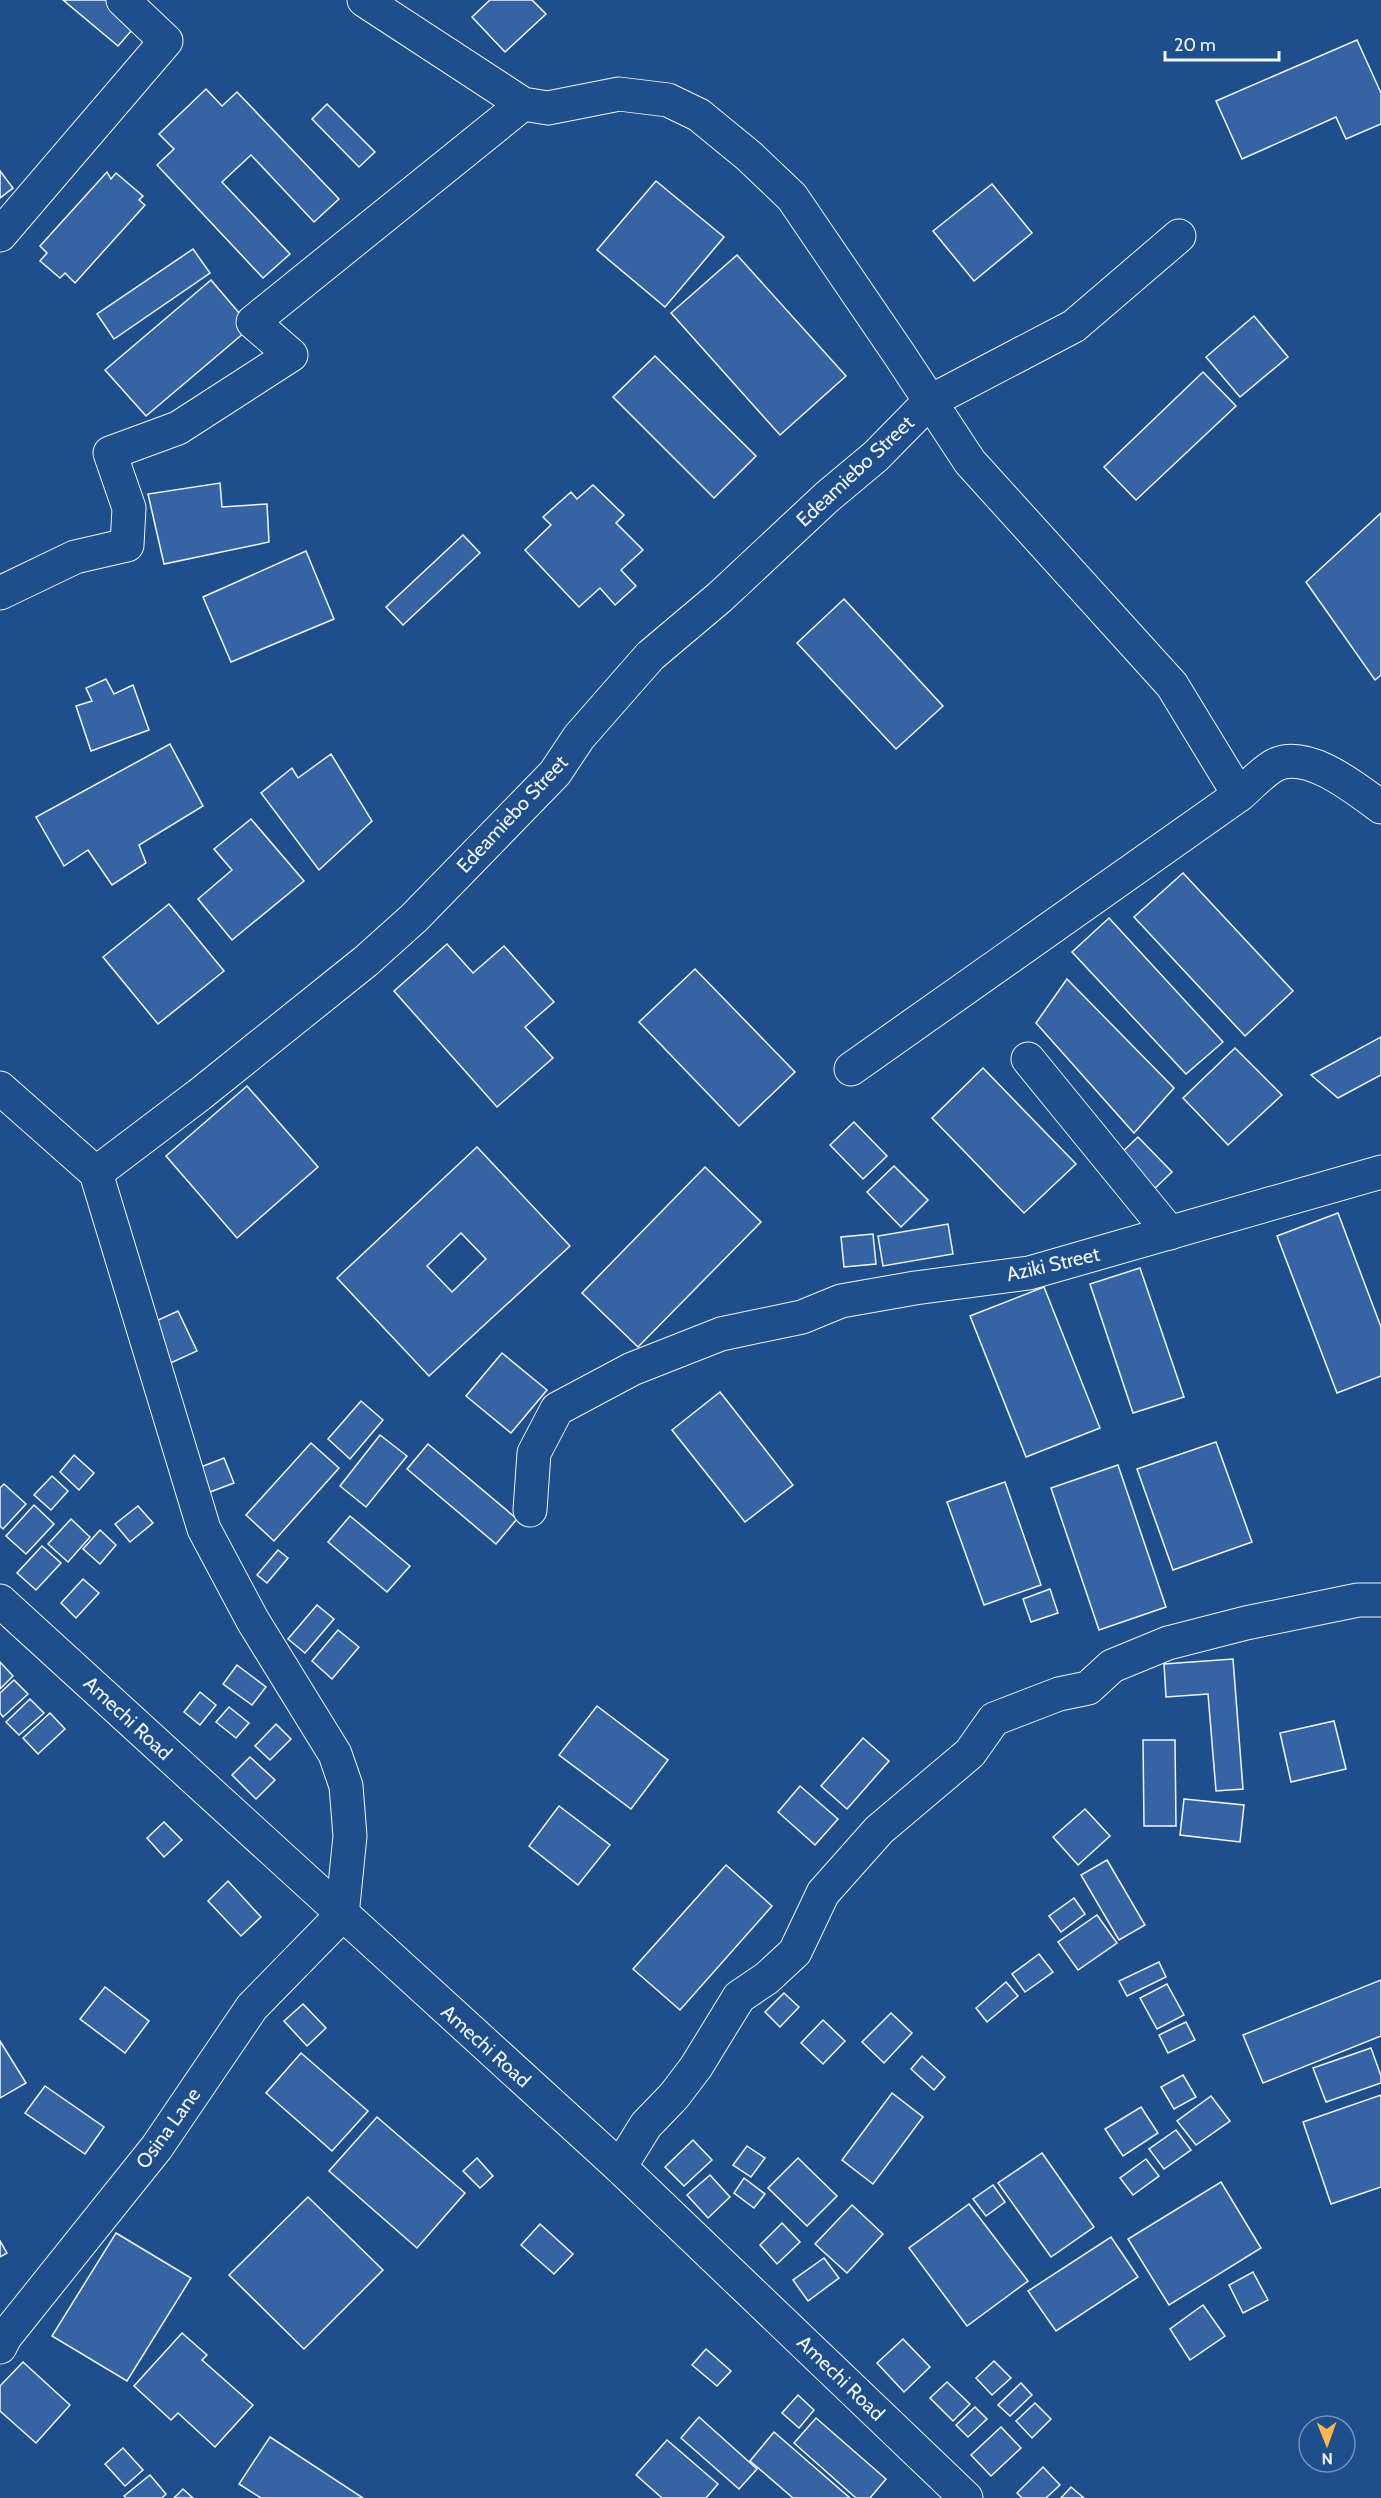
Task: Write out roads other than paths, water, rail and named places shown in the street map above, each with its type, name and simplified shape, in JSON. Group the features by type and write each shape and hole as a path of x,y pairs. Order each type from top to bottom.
{"street":[{"path":"0,235 166,41 123,0"},
{"name":"Edeamiebo Street","path":"364,0 523,104 548,108 619,94 668,100 699,115 749,156 792,197 900,354 970,462 1172,685 1239,795"},
{"path":"0,593 75,556 127,545 129,508 110,453 177,428 291,355 253,322 523,104"},
{"name":"Edeamiebo Street","path":"96,1173 208,1088 366,961 414,918 555,773 579,737 650,656 720,597 827,497 876,456 929,402 1074,326 1179,236"},
{"path":"851,1069 1239,795 1276,765 1295,762 1313,764 1354,787 1381,807"},
{"path":"1028,1059 1170,1233"},
{"path":"0,1088 96,1173 204,1528 252,1621 336,1754 346,1786 350,1836 342,1915"},
{"name":"Aziki Street","path":"530,1510 534,1453 557,1409 632,1369 721,1334 802,1317 841,1301 915,1288 1029,1273 1381,1172"},
{"name":"Amechi Road","path":"0,1600 620,2167 966,2498"},
{"path":"620,2167 646,2125 674,2096 696,2067 739,1997 767,1978 795,1952 823,1893 879,1830 970,1753 994,1719 1059,1694 1088,1688 1112,1666 1168,1643 1257,1621 1358,1600 1381,1600"},
{"name":"Osina Lane","path":"0,2347 5,2337 157,2146 252,2007 342,1915"}]}
